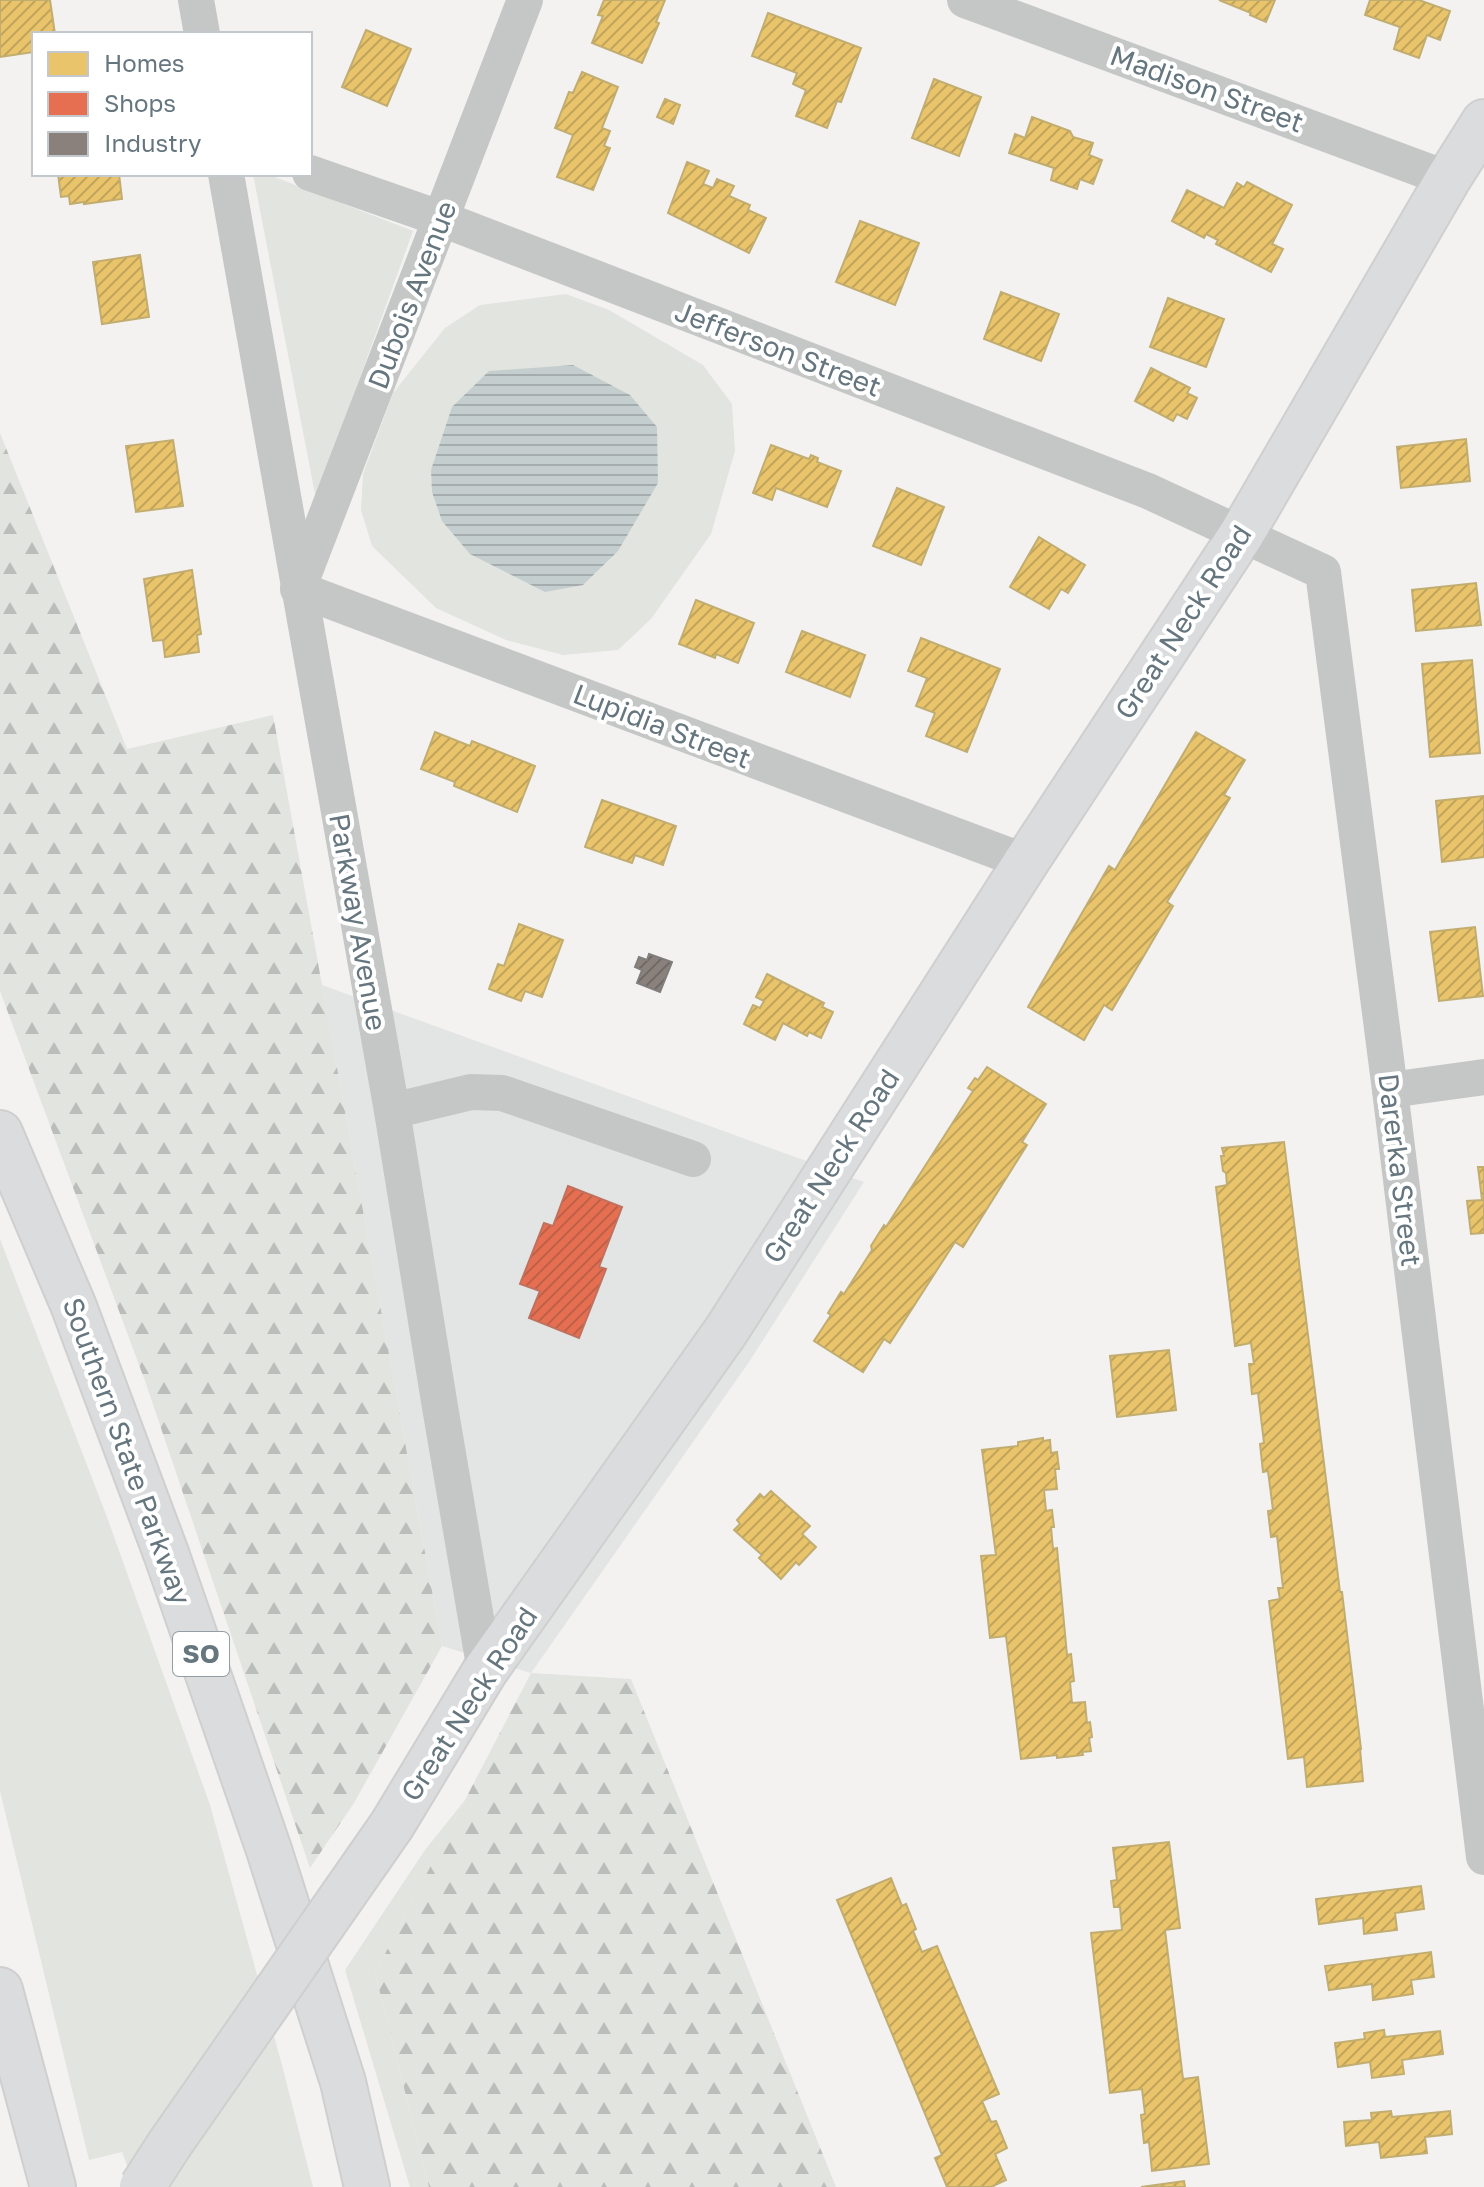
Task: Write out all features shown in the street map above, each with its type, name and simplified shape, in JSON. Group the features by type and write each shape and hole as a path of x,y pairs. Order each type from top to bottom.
{"main road":[{"name":"Great Neck Road","path":"142,2187 392,1825 485,1671 726,1331 1026,862 1241,535 1484,122"},
{"name":"Southern State Parkway","path":"0,1133 74,1307 183,1600 269,1850 334,2053 367,2187"},
{"path":"0,1990 53,2187"}],"street":[{"path":"196,0 202,32"},
{"name":"Dubois Avenue","path":"298,589 525,0"},
{"name":"Madison Street","path":"965,0 1448,179"},
{"name":"Jefferson Street","path":"312,174 442,219 1148,491 1241,535"},
{"name":"Parkway Avenue","path":"226,176 392,1111 485,1671"},
{"name":"Darerka Street","path":"1241,535 1323,572 1484,1857"},
{"name":"Lupidia Street","path":"298,589 1026,862"},
{"path":"1390,1090 1484,1077"},
{"path":"392,1111 471,1092 502,1093 693,1159"}],"shaded area":[{"path":"573,365 630,395 657,427 658,483 618,551 583,585 545,592 470,554 442,521 432,492 431,470 452,407 489,371"},
{"path":"322,985 864,1182 749,1362 531,1673 442,1646"}],"green space":[{"path":"253,176 272,176 413,231 316,499"},
{"path":"566,294 609,310 703,365 732,404 735,451 711,534 651,619 618,650 563,655 506,640 436,608 372,546 361,510 363,474 393,393 445,328 480,305"},
{"path":"0,433 127,749 273,715 442,1646 354,1803 310,1868 145,1381 0,991"},
{"path":"0,1239 107,1517 210,1805 313,2187 135,2187 122,2152 89,2160 0,1791"},
{"path":"531,1673 631,1679 836,2187 429,2187 375,1973"},
{"path":"465,1800 375,1973 429,2187 410,2187 345,1970 425,1850"}],"building: Homes":[{"path":"0,0 50,0 55,32 32,32 32,52 0,57"},
{"path":"604,0 665,0 642,63 592,43 603,16 598,15"},
{"path":"1219,0 1275,0 1266,22"},
{"path":"1370,0 1419,0 1450,11 1440,40 1427,35 1419,58 1394,49 1400,27 1365,15"},
{"path":"768,13 861,48 841,102 837,101 827,128 796,116 806,90 793,84 797,73 752,56"},
{"path":"366,30 411,49 387,106 342,87"},
{"path":"582,72 618,87 602,128 610,131 604,146 610,148 593,190 557,177 573,135 555,128 569,92 573,93"},
{"path":"934,79 981,97 959,156 912,138"},
{"path":"665,99 680,105 673,124 657,117"},
{"path":"1032,117 1093,143 1089,155 1102,160 1093,184 1080,179 1077,189 1051,180 1054,168 1009,153 1015,134 1025,138"},
{"path":"687,162 709,171 703,184 713,188 717,179 734,186 729,196 750,205 748,210 766,218 749,253 668,213"},
{"path":"58,176 119,176 122,199 70,204 69,196 61,197"},
{"path":"1247,182 1292,205 1272,244 1283,249 1271,272 1216,244 1218,240 1206,234 1204,238 1172,221 1187,190 1224,208 1237,183 1244,187"},
{"path":"860,221 919,243 895,305 836,282"},
{"path":"140,255 149,317 102,324 93,262"},
{"path":"1001,292 1059,314 1041,361 984,339"},
{"path":"1168,298 1224,319 1206,367 1150,347"},
{"path":"1151,368 1190,388 1187,393 1197,398 1187,419 1177,414 1173,421 1135,401"},
{"path":"1466,439 1470,481 1401,488 1397,447"},
{"path":"173,440 183,506 136,512 126,446"},
{"path":"771,445 809,459 811,455 818,458 817,462 841,471 827,507 776,488 772,500 753,493"},
{"path":"897,488 944,507 921,565 873,546"},
{"path":"1039,537 1085,565 1068,593 1061,589 1049,609 1010,587"},
{"path":"192,570 201,634 197,635 199,652 165,657 163,640 153,641 144,579"},
{"path":"1476,583 1481,625 1416,631 1412,590"},
{"path":"696,600 754,623 738,663 679,644"},
{"path":"802,631 865,655 850,697 786,672"},
{"path":"921,638 1000,669 967,752 926,736 935,713 916,706 927,678 908,671"},
{"path":"1472,660 1480,753 1430,757 1422,664"},
{"path":"435,732 470,746 472,741 535,766 517,812 421,769"},
{"path":"1196,732 1245,760 1224,795 1230,798 1167,902 1173,906 1112,1010 1104,1005 1084,1040 1028,1007 1109,866 1115,870"},
{"path":"1484,796 1484,857 1442,862 1436,801"},
{"path":"602,800 676,826 663,865 635,855 632,863 585,847"},
{"path":"519,924 563,940 542,997 525,991 521,1001 489,989 498,964 504,966"},
{"path":"1475,927 1483,996 1439,1001 1430,932"},
{"path":"767,974 824,1003 822,1007 833,1012 821,1038 809,1032 807,1036 783,1023 775,1040 744,1024 753,1005 760,1008 764,1001 756,997"},
{"path":"987,1067 1046,1104 1022,1142 1027,1145 963,1247 955,1242 890,1343 884,1339 863,1372 814,1341 841,1292 844,1294 884,1225 886,1227 973,1091 968,1088"},
{"path":"1284,1142 1363,1781 1307,1787 1304,1757 1288,1759 1269,1601 1280,1599 1278,1588 1283,1588 1277,1536 1271,1537 1268,1511 1273,1510 1268,1471 1263,1472 1260,1444 1264,1443 1258,1393 1252,1394 1249,1364 1254,1364 1251,1343 1235,1346 1216,1187 1227,1185 1222,1148"},
{"path":"1478,1167 1484,1167 1484,1233 1471,1234 1467,1201 1482,1200"},
{"path":"1169,1350 1176,1410 1117,1417 1110,1356"},
{"path":"1043,1438 1043,1441 1050,1440 1051,1453 1057,1452 1059,1469 1055,1469 1057,1489 1044,1490 1046,1511 1052,1510 1053,1549 1057,1548 1067,1655 1071,1654 1074,1681 1070,1682 1072,1703 1085,1702 1092,1737 1089,1738 1091,1751 1082,1752 1083,1755 1021,1759 1006,1636 990,1638 981,1556 996,1555 982,1450 1018,1446 1018,1442"},
{"path":"771,1491 810,1526 802,1534 816,1547 799,1565 796,1562 781,1579 759,1558 762,1555 734,1530 740,1524 737,1520 760,1494 764,1498"},
{"path":"1169,1842 1180,1928 1165,1930 1183,2079 1198,2077 1209,2164 1152,2171 1149,2142 1144,2143 1142,2089 1110,2093 1091,1933 1122,1930 1120,1907 1114,1907 1111,1881 1117,1880 1113,1848"},
{"path":"891,1878 902,1906 906,1904 922,1952 937,1946 999,2094 982,2101 991,2122 996,2121 1007,2148 995,2154 1006,2180 991,2187 947,2187 935,2158 942,2155 837,1900"},
{"path":"1421,1886 1424,1909 1395,1913 1397,1930 1364,1934 1363,1918 1319,1924 1316,1899"},
{"path":"1431,1952 1434,1977 1411,1980 1413,1994 1373,2000 1372,1984 1329,1990 1325,1966"},
{"path":"1384,2030 1385,2037 1440,2031 1443,2054 1402,2060 1404,2074 1372,2078 1370,2062 1338,2067 1335,2043 1365,2039 1364,2033"},
{"path":"1391,2111 1392,2117 1450,2111 1452,2134 1425,2137 1427,2153 1381,2158 1379,2142 1346,2146 1344,2122 1372,2120 1371,2113"},
{"path":"1184,2181 1185,2187 1141,2187"}],"building: Shops":[{"path":"568,1186 622,1207 599,1267 606,1269 579,1338 529,1318 540,1291 520,1284 544,1223 553,1226"}],"building: Industry":[{"path":"649,954 672,962 660,992 637,983 642,970 635,967 639,957 647,960"}]}
